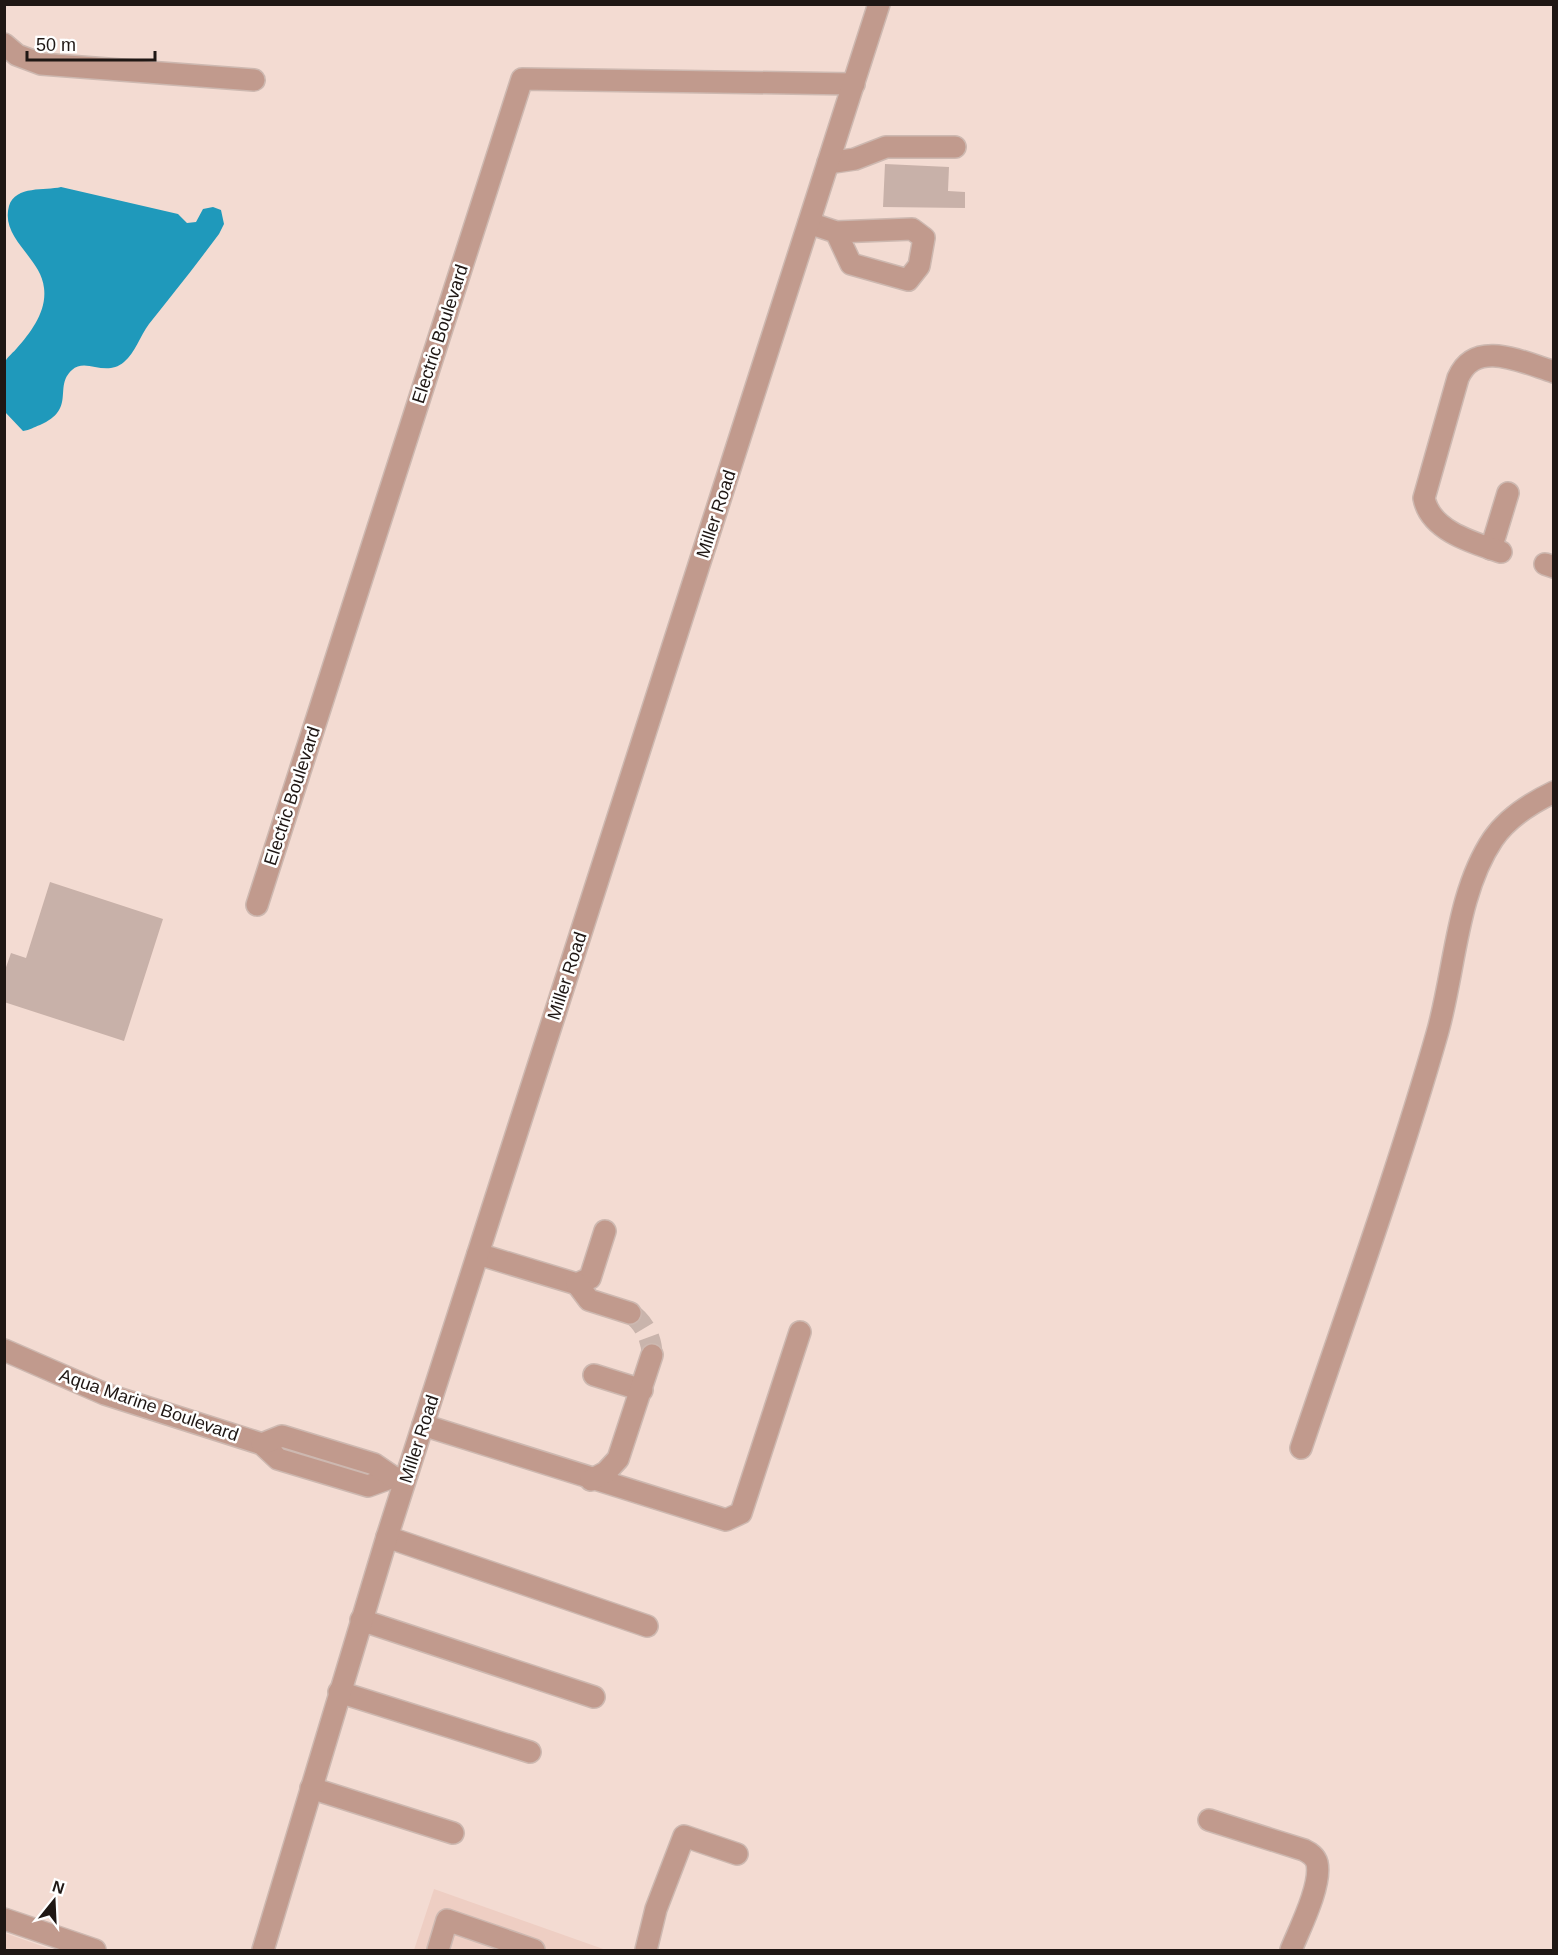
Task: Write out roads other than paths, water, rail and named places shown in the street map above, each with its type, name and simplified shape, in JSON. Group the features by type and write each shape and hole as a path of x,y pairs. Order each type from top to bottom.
{"street":[{"name":"Miller Road","path":"263,1950 387,1537 399,1479 423,1425 879,4"},
{"path":"4,44 17,55 41,64 254,80"},
{"name":"Electric Boulevard","path":"257,905 522,78 854,84"},
{"path":"828,163 855,159 886,147 956,147"},
{"path":"809,223 836,232"},
{"path":"1508,493 1496,551 1463,539 1448,529 1426,507 1424,498 1458,378 1463,365 1481,355 1497,356 1554,372"},
{"path":"1301,1448 1415,1110 1438,1031 1459,930 1473,881 1493,839 1515,815 1554,792"},
{"path":"577,1284 590,1278 605,1231"},
{"path":"478,1254 577,1284 590,1300 630,1313"},
{"path":"423,1425 591,1480 726,1520 741,1513 800,1332"},
{"name":"Aqua Marine Boulevard","path":"4,1350 105,1394 262,1444 282,1436 374,1464 399,1479"},
{"path":"591,1480 606,1472 618,1459 652,1355"},
{"path":"594,1375 642,1390"},
{"path":"387,1537 647,1626"},
{"path":"361,1620 594,1697"},
{"path":"339,1692 530,1752"},
{"path":"311,1788 453,1833"},
{"path":"1209,1820 1304,1850 1313,1856 1317,1864 1314,1890 1292,1950"},
{"path":"646,1950 656,1909 684,1836 737,1854"},
{"path":"4,1919 95,1950"},
{"path":"438,1950 447,1920 526,1949"}],"water":[{"path":"61,187 178,214 187,223 196,222 203,209 213,207 221,210 224,224 210,246 149,324 128,358 110,368 83,366 72,370 64,384 58,412 40,425 23,431 5,412 4,366 7,358 16,350 37,321 43,305 44,288 36,267 10,228 9,206 13,199 24,192"}],"tunnel":[{"path":"630,1313 646,1331 651,1343 652,1355"}]}
